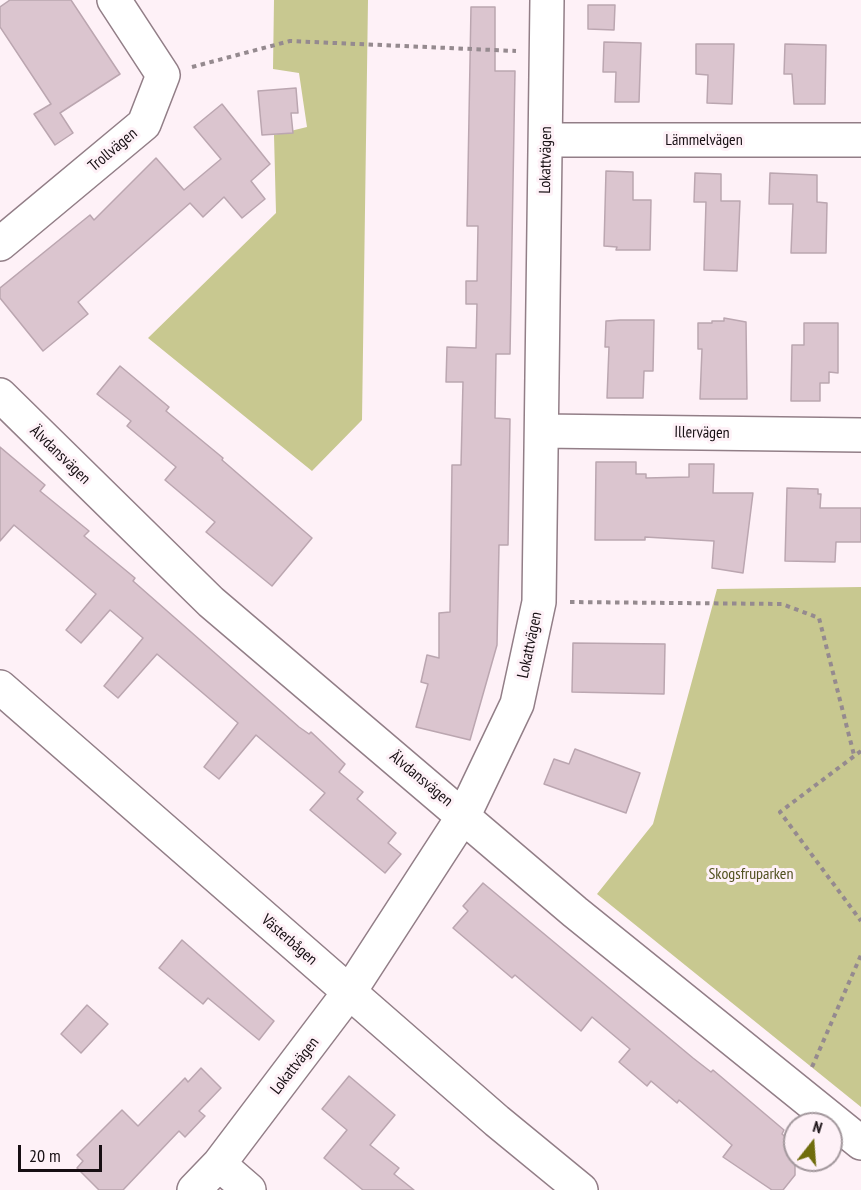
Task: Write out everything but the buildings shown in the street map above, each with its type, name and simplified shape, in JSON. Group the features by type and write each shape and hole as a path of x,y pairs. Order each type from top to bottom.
{"street":[{"path":"114,0 163,75"},
{"name":"Lokattvägen","path":"194,1190 219,1164 350,991 465,815 517,704 539,602 548,0"},
{"name":"Trollvägen","path":"0,244 144,124 163,75"},
{"name":"Lämmelvägen","path":"546,140 861,140"},
{"name":"Älvdansvägen","path":"0,395 211,602 465,815 575,912 861,1143"},
{"name":"Illervägen","path":"542,431 861,435"},
{"name":"Västerbågen","path":"0,687 497,1121 581,1190"},
{"path":"219,1164 249,1190"}],"path":[{"path":"163,75 290,40 547,52"},
{"path":"539,602 782,604 819,618 854,755"},
{"path":"861,751 780,812 861,921"},
{"path":"800,1094 861,955"}],"green space":[{"path":"274,0 368,0 362,420 312,471 148,338 276,213 274,135 307,127 299,73 273,69"},
{"name":"Skogsfruparken","path":"861,587 861,1107 597,894 653,824 717,589"}]}
